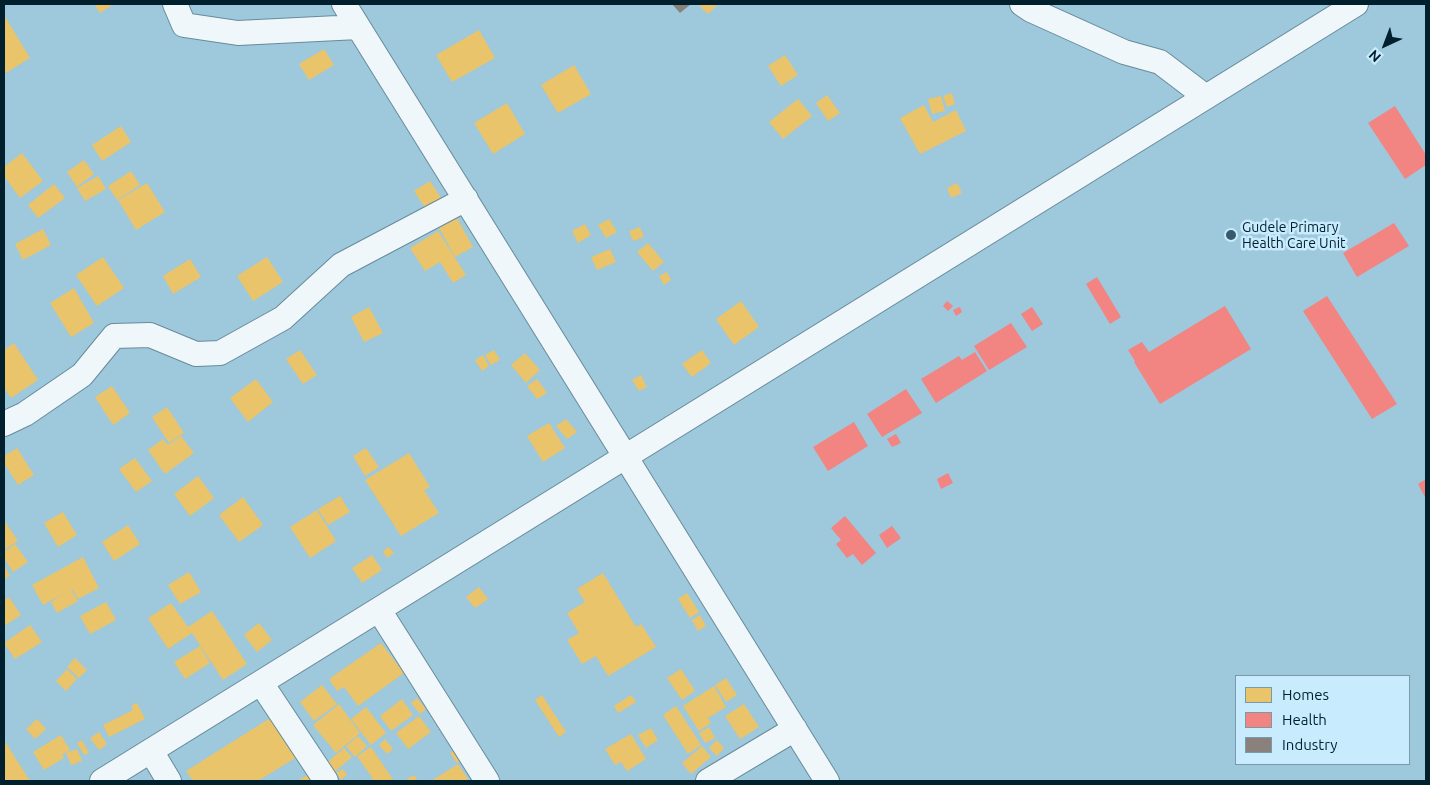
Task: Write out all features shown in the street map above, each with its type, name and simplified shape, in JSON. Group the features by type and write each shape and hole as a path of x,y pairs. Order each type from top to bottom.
{"street":[{"path":"176,4 184,25 238,33 358,27"},
{"path":"344,4 827,781"},
{"path":"1022,4 1031,10 1124,52 1160,62 1206,97"},
{"path":"102,781 1356,4"},
{"path":"4,424 26,414 82,375 114,336 150,335 196,354 220,353 283,318 340,265 466,199"},
{"path":"379,610 487,781"},
{"path":"261,683 326,781"},
{"path":"708,781 795,729"},
{"path":"151,751 169,781"}],"building: Homes":[{"path":"94,4 114,4 100,13"},
{"path":"698,4 718,4 708,14"},
{"path":"4,15 30,58 4,74"},
{"path":"479,30 495,58 452,82 436,55"},
{"path":"324,49 334,65 309,80 299,64"},
{"path":"785,55 798,75 781,86 768,66"},
{"path":"574,65 591,94 558,113 541,85"},
{"path":"952,93 955,104 947,107 943,96"},
{"path":"827,95 840,113 828,121 816,103"},
{"path":"941,96 945,111 932,114 928,99"},
{"path":"798,99 812,116 783,139 769,122"},
{"path":"507,103 525,134 493,154 474,123"},
{"path":"924,105 933,122 956,110 966,131 920,154 900,118"},
{"path":"121,126 131,142 102,161 92,145"},
{"path":"22,153 43,181 20,198 4,176 4,167"},
{"path":"84,160 94,174 77,187 67,172"},
{"path":"131,171 140,185 117,200 108,186"},
{"path":"98,176 106,189 85,201 77,188"},
{"path":"430,181 445,204 429,214 414,191"},
{"path":"147,183 165,212 136,230 118,200"},
{"path":"957,183 962,193 951,198 947,188"},
{"path":"54,184 65,198 38,218 28,205"},
{"path":"457,218 473,247 455,257 439,228"},
{"path":"609,219 617,232 606,238 598,225"},
{"path":"585,224 591,235 578,243 572,231"},
{"path":"640,227 644,237 633,241 629,231"},
{"path":"43,229 51,245 23,260 15,244"},
{"path":"438,231 466,275 453,283 440,262 425,271 410,248"},
{"path":"648,243 664,262 653,271 637,252"},
{"path":"610,249 616,262 597,270 591,257"},
{"path":"103,257 124,288 97,306 76,275"},
{"path":"267,257 283,282 253,301 237,276"},
{"path":"190,259 201,277 173,294 163,276"},
{"path":"667,272 671,280 664,285 659,276"},
{"path":"74,288 94,323 71,337 50,303"},
{"path":"741,301 759,327 734,345 716,319"},
{"path":"369,307 383,333 364,342 351,317"},
{"path":"14,343 38,380 11,398 4,388 4,350"},
{"path":"300,350 317,375 303,384 286,359"},
{"path":"494,350 500,360 491,365 485,355"},
{"path":"702,350 711,363 692,377 682,364"},
{"path":"525,353 540,370 526,383 511,365"},
{"path":"483,355 489,366 482,371 475,360"},
{"path":"641,375 647,387 639,391 632,380"},
{"path":"256,379 273,402 248,422 230,398"},
{"path":"537,379 547,393 537,399 527,386"},
{"path":"112,386 130,413 113,425 95,397"},
{"path":"167,407 184,433 169,443 152,417"},
{"path":"566,419 577,432 567,439 556,426"},
{"path":"549,423 565,448 543,462 527,436"},
{"path":"181,436 194,453 165,474 148,450 163,439 168,445"},
{"path":"17,448 34,475 18,485 4,463 4,456"},
{"path":"366,448 379,467 365,476 353,456"},
{"path":"409,453 430,487 424,490 439,513 401,536 365,480"},
{"path":"135,458 152,481 136,492 119,469"},
{"path":"198,476 214,498 190,516 174,494"},
{"path":"340,496 350,512 328,525 318,509"},
{"path":"243,497 263,525 239,542 219,515"},
{"path":"317,510 336,541 310,558 290,527"},
{"path":"63,512 77,535 58,547 44,523"},
{"path":"4,520 18,541 4,550"},
{"path":"128,525 140,544 114,561 102,542"},
{"path":"15,544 28,562 13,572 4,558 4,552"},
{"path":"389,547 394,553 387,558 383,551"},
{"path":"372,555 382,570 362,583 352,568"},
{"path":"83,557 99,588 78,599 72,589 78,601 57,613 51,602 63,594 43,605 32,585"},
{"path":"4,565 10,576 4,579"},
{"path":"189,572 201,592 180,604 168,585"},
{"path":"603,573 636,627 641,624 656,647 608,676 596,656 582,664 567,640 579,633 567,613 585,602 577,589"},
{"path":"479,587 488,599 475,608 466,597"},
{"path":"687,593 699,612 690,618 678,599"},
{"path":"9,597 21,615 4,626 4,600"},
{"path":"106,602 116,620 90,634 80,616"},
{"path":"171,603 188,627 212,611 247,664 223,680 192,633 168,649 148,618"},
{"path":"700,615 706,626 698,631 692,620"},
{"path":"259,623 272,640 257,652 244,635"},
{"path":"30,625 42,642 15,659 4,643"},
{"path":"381,643 404,673 358,706 344,687 337,691 329,679"},
{"path":"200,646 210,663 185,679 174,662"},
{"path":"75,658 87,670 79,678 67,667"},
{"path":"67,669 77,679 66,691 56,681"},
{"path":"681,669 695,691 682,700 667,678"},
{"path":"726,678 737,695 726,702 715,685"},
{"path":"322,685 337,704 314,721 300,702"},
{"path":"714,686 726,707 708,718 711,723 699,731 683,706"},
{"path":"542,695 566,732 559,737 535,700"},
{"path":"631,695 636,702 618,713 614,706"},
{"path":"417,698 426,709 420,714 411,703"},
{"path":"402,699 413,715 391,731 380,716"},
{"path":"137,703 145,719 109,737 103,725 133,710 131,706"},
{"path":"339,704 360,733 336,753 313,725"},
{"path":"744,704 759,727 740,739 725,716"},
{"path":"676,706 701,745 688,754 663,715"},
{"path":"366,707 386,733 371,745 351,719"},
{"path":"275,715 300,755 258,781 193,781 186,771"},
{"path":"419,716 431,732 408,749 396,733"},
{"path":"37,719 46,729 35,739 26,729"},
{"path":"709,727 715,738 705,743 699,733"},
{"path":"651,728 658,740 646,748 638,735"},
{"path":"99,732 107,744 99,750 90,738"},
{"path":"631,734 646,759 627,771 621,762 615,765 605,749"},
{"path":"61,735 70,750 62,755 64,758 44,770 33,752"},
{"path":"358,736 367,746 355,757 346,746"},
{"path":"385,739 393,749 387,754 379,745"},
{"path":"4,740 30,781 4,781"},
{"path":"82,740 89,753 84,755 77,743"},
{"path":"717,740 724,748 717,756 709,748"},
{"path":"702,746 711,757 691,774 682,763"},
{"path":"371,747 394,781 369,781 373,779 357,756"},
{"path":"344,748 352,757 332,774 324,765"},
{"path":"77,749 82,761 71,765 66,753"},
{"path":"455,750 462,760 457,763 450,753"},
{"path":"458,764 468,779 465,781 431,781"},
{"path":"343,769 347,775 341,780 336,773"},
{"path":"308,775 312,781 297,781"},
{"path":"414,775 418,781 404,781"}],"building: Health":[{"path":"1395,106 1426,155 1426,165 1405,179 1368,123"},
{"path":"1394,223 1409,246 1357,277 1343,253"},
{"path":"1097,277 1121,317 1110,324 1086,284"},
{"path":"1327,296 1397,404 1372,419 1303,311"},
{"path":"947,301 953,306 948,311 943,306"},
{"path":"1225,306 1251,349 1160,404 1128,350 1142,342 1149,352"},
{"path":"960,307 962,312 956,316 953,310"},
{"path":"1032,307 1043,324 1032,331 1021,314"},
{"path":"1011,323 1027,347 989,370 974,346"},
{"path":"975,352 987,371 936,403 921,379 959,356 962,360"},
{"path":"906,389 922,413 882,437 867,414"},
{"path":"854,422 868,446 828,471 813,447"},
{"path":"896,434 901,443 892,447 887,439"},
{"path":"948,473 953,483 941,489 937,479"},
{"path":"1426,479 1426,499 1418,484"},
{"path":"845,516 876,553 862,565 853,554 847,558 836,544 841,540 831,528"},
{"path":"892,526 901,538 887,548 879,535"}],"building: Industry":[{"path":"672,4 691,4 680,13"}],"place":[{"name":"Gudele Primary Health Care Unit","path":"1231,235"}]}
